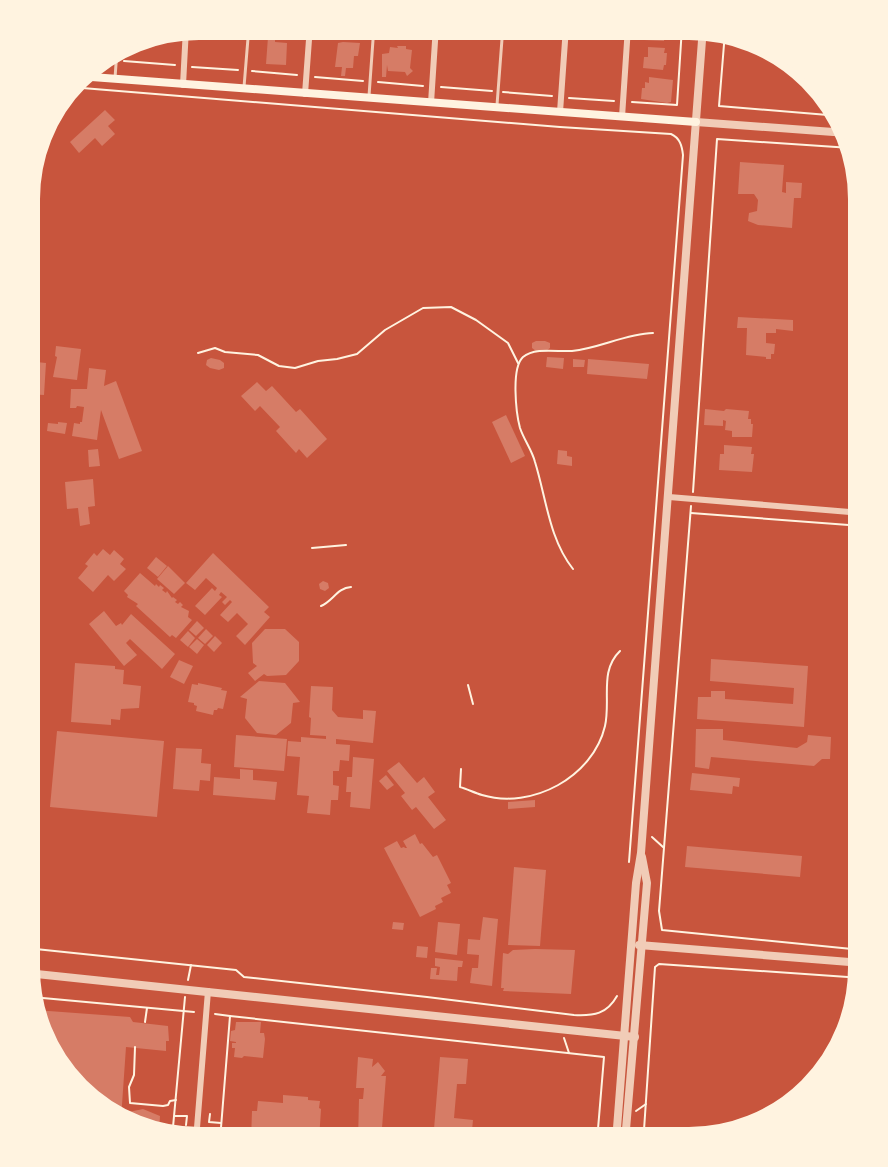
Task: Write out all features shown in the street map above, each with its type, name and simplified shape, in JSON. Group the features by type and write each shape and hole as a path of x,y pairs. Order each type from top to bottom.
{"main road":[{"path":"91,77 696,122"}],"street":[{"path":"305,94 309,36"},
{"path":"431,103 435,36"},
{"path":"560,112 565,36"},
{"path":"622,117 627,36"},
{"path":"183,85 186,37"},
{"path":"617,1131 669,497 702,37"},
{"path":"696,122 837,132"},
{"path":"669,497 852,512"},
{"path":"627,1131 647,883 641,853"},
{"path":"632,945 852,962"},
{"path":"36,974 635,1037"},
{"path":"197,1131 208,992"}],"lane":[{"path":"244,89 248,36"},
{"path":"369,98 374,36"},
{"path":"497,108 502,36"},
{"path":"115,80 116,60"}],"path":[{"path":"116,60 677,105 681,36"},
{"path":"724,40 719,106 828,115"},
{"path":"80,88 676,136 683,154 629,863"},
{"path":"843,147 717,138 691,513 659,912 662,930 852,949"},
{"path":"198,353 214,348 240,354 258,355 279,366 295,368 357,354 385,330 423,308 451,307 476,320 508,343 518,363 516,383 519,425 536,462 547,512 562,556 573,569"},
{"path":"518,363 532,353 572,351 632,335 653,333"},
{"path":"691,513 852,525"},
{"path":"312,548 346,545"},
{"path":"321,606 329,603 340,590 351,587"},
{"path":"461,769 460,787 491,797 512,798 535,795 556,787 571,777 589,758 601,738 607,712 607,675 614,657 620,651"},
{"path":"468,685 473,704"},
{"path":"643,829 664,848"},
{"path":"36,949 236,970 244,977 460,1000 574,1015 599,1014 608,1009 619,992"},
{"path":"644,1130 656,967 659,964 852,977"},
{"path":"173,1129 182,1011 191,965"},
{"path":"39,998 194,1012"},
{"path":"145,1022 147,1008"},
{"path":"215,1014 604,1056 598,1131"},
{"path":"221,1131 230,1016"},
{"path":"561,1029 569,1053"},
{"path":"135,1047 134,1075 129,1087 130,1103 163,1106 176,1100"},
{"path":"210,1114 209,1122 221,1123"},
{"path":"174,1116 187,1116 186,1125"}],"building":[{"path":"275,36 288,36 288,40 275,39"},
{"path":"644,36 665,36 664,41 644,40"},
{"path":"268,37 275,37 275,42 287,43 286,65 266,64"},
{"path":"338,43 360,43 358,56 354,56 353,68 346,68 345,76 341,76 342,67 335,67"},
{"path":"397,46 406,46 406,49 412,50 410,68 413,71 407,76 405,72 388,71 387,65 386,77 382,77 382,54 389,53 390,47 398,48"},
{"path":"648,47 665,48 666,65 663,70 643,68 644,57 648,57"},
{"path":"649,77 673,80 671,102 641,99 642,88 645,88 645,82 649,83"},
{"path":"105,110 115,120 108,126 115,134 102,146 95,138 79,153 70,142"},
{"path":"740,162 784,165 782,192 786,193 786,182 802,183 801,198 794,198 792,228 758,225 748,221 749,213 757,211 758,200 754,194 738,194"},
{"path":"738,317 793,320 793,331 776,329 776,333 766,333 766,343 775,344 771,359 746,355 747,328 737,328"},
{"path":"536,341 550,343 550,348 546,351 536,351 532,348 532,343"},
{"path":"56,346 81,349 77,380 53,377 57,357 55,356"},
{"path":"547,357 564,358 563,369 546,367"},
{"path":"211,358 224,363 224,368 219,370 206,365 207,360"},
{"path":"573,359 585,360 584,367 573,367"},
{"path":"588,359 649,364 647,379 587,374"},
{"path":"36,362 46,363 44,395 36,395"},
{"path":"89,368 106,370 104,386 116,381 142,451 119,459 101,410 97,440 72,436 74,423 82,422 84,407 70,408 71,389 87,389"},
{"path":"257,382 266,391 272,386 296,412 300,409 327,439 307,458 299,449 296,453 276,431 280,427 260,406 255,411 241,396"},
{"path":"705,409 749,411 748,419 751,419 751,424 753,424 752,437 732,437 732,431 725,430 726,421 723,420 723,426 704,425"},
{"path":"506,415 525,456 511,463 492,422"},
{"path":"58,422 67,423 65,434 47,431 48,423 58,424"},
{"path":"724,445 752,447 751,454 754,454 752,472 719,470 720,454 724,454"},
{"path":"98,449 100,466 89,467 88,450"},
{"path":"558,450 567,451 567,456 572,457 572,466 557,464"},
{"path":"93,479 95,506 88,507 90,524 80,526 78,508 67,509 65,482"},
{"path":"103,549 110,555 114,550 124,559 120,564 126,569 114,581 108,575 93,592 78,578 88,566 85,564 94,553 97,556"},
{"path":"213,553 269,607 264,612 270,617 245,645 236,636 248,624 237,613 228,622 220,615 232,602 230,600 225,605 222,602 227,597 221,592 219,595 222,597 205,615 195,606 212,588 215,591 217,588 206,578 195,590 186,583"},
{"path":"156,557 167,566 158,577 147,568"},
{"path":"168,566 185,583 174,594 157,579"},
{"path":"140,573 155,586 156,584 164,588 162,590 166,593 167,591 172,598 177,600 175,602 178,604 180,602 183,605 181,607 189,611 188,617 192,620 176,638 172,635 170,637 136,606 138,604 127,597 124,591"},
{"path":"323,581 328,583 329,588 325,591 320,589 319,584"},
{"path":"104,611 116,626 121,623 122,625 131,614 175,654 162,669 130,639 126,643 137,655 124,666 89,624"},
{"path":"197,621 204,628 196,636 189,630"},
{"path":"206,629 213,636 205,644 198,638"},
{"path":"265,629 285,629 299,642 299,661 286,675 267,676 264,674 255,681 248,673 257,666 253,663 252,643"},
{"path":"188,631 195,638 188,647 180,640"},
{"path":"215,636 222,643 214,652 207,645"},
{"path":"197,639 204,645 197,654 189,647"},
{"path":"711,659 808,666 804,727 697,719 698,697 711,697 711,691 725,691 725,699 793,704 794,688 710,681"},
{"path":"179,660 193,666 184,684 170,677"},
{"path":"75,663 115,666 115,669 124,670 123,684 141,686 139,708 121,709 120,720 111,719 111,725 71,722"},
{"path":"259,681 285,683 300,702 293,703 291,723 276,735 257,733 245,718 247,699 240,697"},
{"path":"198,683 227,691 223,709 214,710 213,715 196,711 197,706 188,702 192,684 198,685"},
{"path":"311,686 333,687 332,710 338,717 363,719 363,710 376,711 373,743 336,739 336,744 350,745 349,761 340,760 339,771 333,771 333,785 339,786 338,800 331,800 330,815 307,813 309,796 297,795 300,757 287,756 288,741 301,742 301,737 326,739 326,736 310,735"},
{"path":"696,729 723,729 723,740 797,748 807,742 808,735 831,737 830,759 822,759 814,766 711,757 709,769 695,767"},
{"path":"57,731 164,741 157,817 50,807"},
{"path":"236,735 287,739 284,771 234,767"},
{"path":"176,748 202,749 201,763 211,764 210,781 200,780 199,791 173,789"},
{"path":"353,757 374,759 370,809 350,807 351,792 346,792 347,777 352,777"},
{"path":"399,762 417,783 424,777 435,792 428,797 446,820 434,829 416,807 412,810 401,796 405,793 387,771"},
{"path":"240,769 253,770 253,780 277,782 275,800 213,795 214,777 240,779"},
{"path":"692,773 740,778 739,787 733,786 732,794 690,790"},
{"path":"386,775 394,785 387,790 379,781"},
{"path":"535,800 535,807 508,809 508,802"},
{"path":"415,834 420,844 422,843 433,857 437,855 451,883 447,885 451,893 441,898 443,902 435,906 436,909 420,917 384,848 397,841 401,848 407,848 403,841"},
{"path":"687,846 802,856 800,877 685,867"},
{"path":"514,867 546,870 540,946 508,945"},
{"path":"483,917 498,919 492,986 470,983 472,968 478,968 479,955 467,954 468,939 480,940"},
{"path":"393,922 404,923 403,930 392,929"},
{"path":"438,922 460,924 457,955 435,952"},
{"path":"417,946 428,947 427,958 416,957"},
{"path":"535,949 575,950 571,994 503,991 504,988 501,988 503,953"},
{"path":"435,958 463,961 462,967 458,967 457,981 430,979 431,968 437,968 436,975 439,975 440,967 435,966"},
{"path":"42,1011 130,1017 133,1022 168,1026 169,1041 166,1041 166,1051 126,1047 122,1111 92,1091 76,1075 53,1040"},
{"path":"236,1022 261,1022 260,1033 264,1033 265,1039 263,1058 234,1057 235,1048 232,1048 232,1043 236,1042 230,1041 231,1031 235,1030"},
{"path":"358,1057 373,1059 372,1067 378,1062 385,1071 381,1076 386,1076 382,1131 358,1131 359,1099 363,1099 364,1088 356,1088"},
{"path":"440,1057 468,1059 466,1084 457,1084 454,1118 473,1120 472,1131 434,1131"},
{"path":"283,1095 308,1097 308,1100 320,1101 320,1131 251,1131 252,1111 257,1111 258,1101 283,1103"},
{"path":"143,1109 160,1116 159,1126 147,1122 125,1113"}]}
